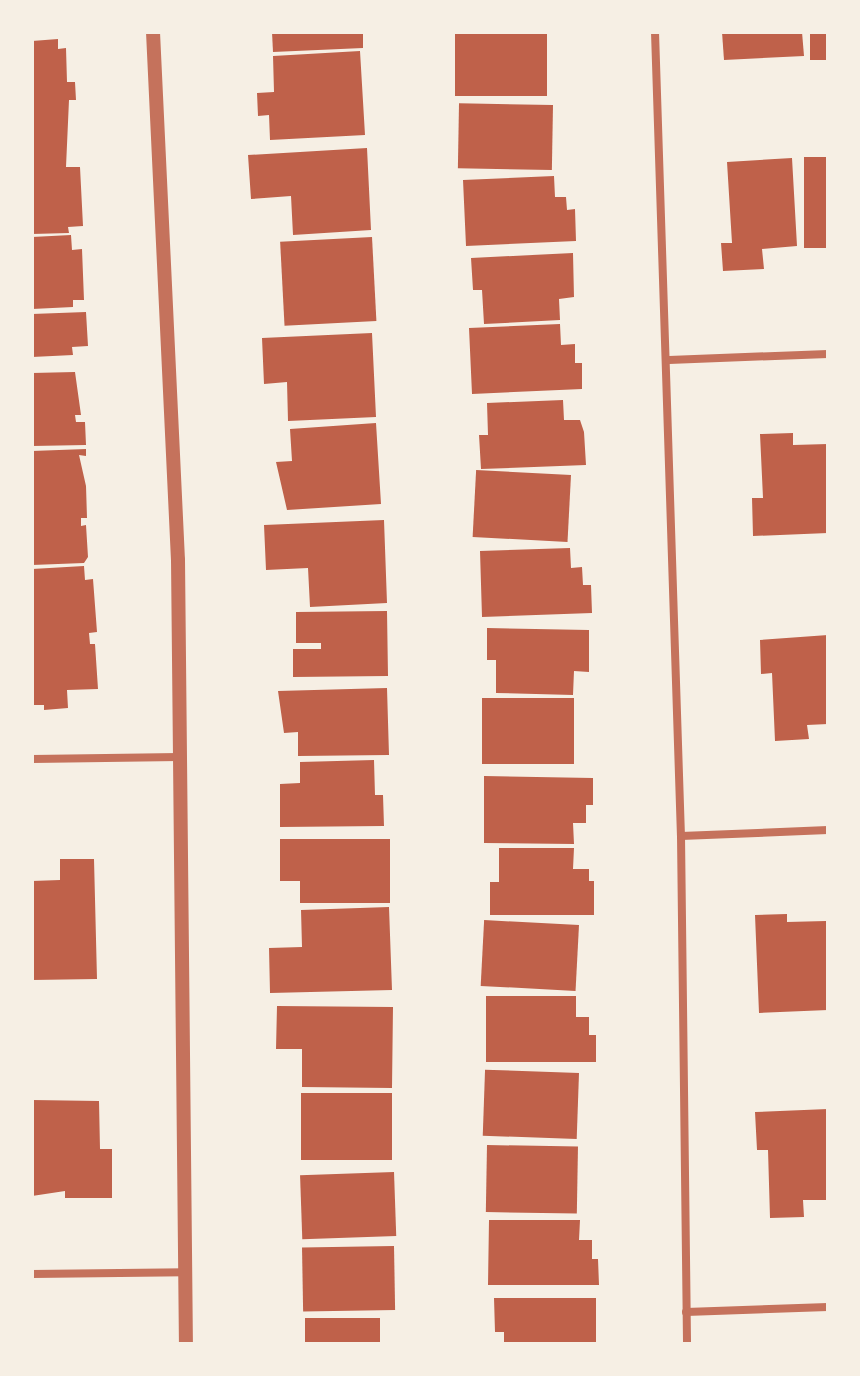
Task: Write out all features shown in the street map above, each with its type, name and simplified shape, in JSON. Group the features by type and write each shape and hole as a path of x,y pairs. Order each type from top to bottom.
{"street":[{"path":"153,32 178,560 186,1344"},
{"path":"655,32 669,360 681,836 687,1344"},
{"path":"669,360 828,354"},
{"path":"32,759 179,757"},
{"path":"681,836 828,830"},
{"path":"32,1274 185,1272"},
{"path":"686,1312 828,1307"}],"building":[{"path":"272,32 363,32 363,48 273,52"},
{"path":"455,32 547,32 547,96 455,96"},
{"path":"722,32 802,32 804,56 724,60"},
{"path":"810,32 828,32 828,60 810,60"},
{"path":"58,39 58,49 66,48 67,82 75,82 76,100 69,100 66,167 80,167 83,226 68,227 69,233 32,234 32,41"},
{"path":"360,51 365,135 270,140 269,115 258,116 257,93 274,92 273,56"},
{"path":"459,103 553,105 552,170 458,168"},
{"path":"367,148 371,230 293,235 291,196 251,199 248,155"},
{"path":"804,157 828,157 828,248 804,248"},
{"path":"792,158 797,246 762,249 764,269 723,271 721,243 732,243 727,162"},
{"path":"554,176 555,197 566,197 567,210 575,209 576,241 466,246 463,180"},
{"path":"71,235 72,250 82,249 84,300 73,300 73,307 32,309 32,237"},
{"path":"372,237 376,321 285,326 280,242"},
{"path":"573,253 574,297 559,299 560,320 484,324 482,290 473,290 471,258"},
{"path":"86,312 88,346 72,347 73,355 32,357 32,314"},
{"path":"560,324 561,345 575,344 575,363 582,363 582,389 472,394 469,328"},
{"path":"372,333 376,417 288,421 287,382 264,384 262,338"},
{"path":"75,372 81,415 75,415 76,422 85,422 86,445 32,446 32,373"},
{"path":"563,400 564,420 580,420 586,465 481,469 479,435 488,435 487,403"},
{"path":"376,423 381,504 287,510 276,462 292,461 290,429"},
{"path":"793,433 793,445 828,444 828,533 753,536 752,498 763,498 760,434"},
{"path":"86,449 86,456 79,455 86,486 87,518 81,518 81,526 86,525 88,557 84,563 32,565 32,451"},
{"path":"476,470 571,475 567,542 473,537"},
{"path":"384,520 387,603 310,607 308,568 266,570 264,525"},
{"path":"570,548 571,568 582,567 583,585 591,585 592,613 482,617 480,551"},
{"path":"84,566 85,580 93,579 97,632 89,633 90,644 95,644 98,689 67,690 68,708 44,710 44,705 32,705 32,569"},
{"path":"387,611 388,676 293,677 293,649 321,649 321,643 296,643 296,612"},
{"path":"487,628 589,630 589,672 574,671 573,695 496,693 496,660 487,660"},
{"path":"828,635 828,724 807,725 809,739 775,741 772,673 761,674 760,640"},
{"path":"387,688 389,755 298,756 298,732 284,733 278,691"},
{"path":"482,698 574,698 574,764 482,764"},
{"path":"374,760 375,795 383,795 384,826 280,827 280,784 300,783 300,762"},
{"path":"484,776 593,778 593,805 586,805 586,823 573,823 574,844 484,843"},
{"path":"280,839 390,839 390,903 300,903 300,881 280,881"},
{"path":"499,848 574,848 573,869 589,869 589,881 594,881 594,915 490,915 490,882 499,882"},
{"path":"60,859 94,859 97,979 32,980 32,881 60,880"},
{"path":"389,907 392,990 270,993 269,948 302,947 301,910"},
{"path":"787,914 787,922 826,921 828,1010 759,1013 755,915"},
{"path":"484,920 579,925 576,991 481,986"},
{"path":"486,996 576,996 576,1017 589,1017 589,1035 596,1035 596,1062 486,1062"},
{"path":"277,1006 393,1007 392,1088 302,1087 302,1049 276,1049"},
{"path":"485,1070 579,1073 577,1139 483,1136"},
{"path":"301,1093 392,1093 392,1160 301,1160"},
{"path":"32,1100 99,1101 100,1149 112,1149 112,1198 65,1198 65,1191 32,1196"},
{"path":"828,1109 828,1200 803,1200 804,1217 770,1218 768,1150 757,1150 755,1112"},
{"path":"487,1145 578,1147 577,1214 486,1212"},
{"path":"394,1172 396,1236 302,1239 300,1175"},
{"path":"489,1220 580,1220 579,1240 592,1240 592,1259 598,1259 599,1285 488,1285"},
{"path":"394,1246 395,1310 303,1312 302,1248"},
{"path":"494,1298 596,1298 596,1342 504,1344 504,1332 495,1332"},
{"path":"305,1318 380,1318 380,1344 305,1344"}]}
